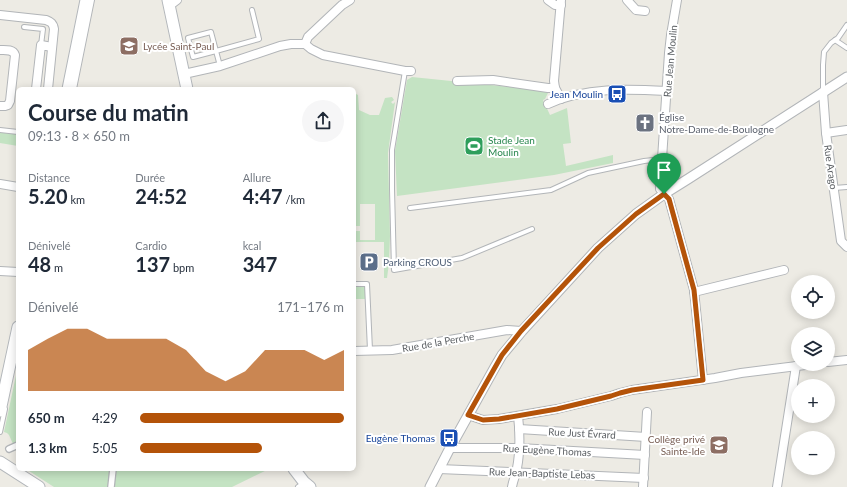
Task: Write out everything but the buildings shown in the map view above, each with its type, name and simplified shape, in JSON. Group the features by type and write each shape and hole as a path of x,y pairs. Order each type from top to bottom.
{"main road":[{"path":"68,87 86,0"},
{"path":"171,2 187,87"},
{"path":"4,406 16,338"},
{"path":"0,462 39,487"},
{"path":"0,470 28,487"},
{"path":"295,471 304,485"}],"street":[{"path":"305,44 308,38 342,5 350,0"},
{"path":"548,0 555,5 561,3 554,81 555,88 560,98"},
{"path":"627,0 636,10 645,11"},
{"name":"Rue Jean Moulin","path":"677,0 671,35 660,189 669,199 694,292 703,380"},
{"path":"0,15 46,20 51,22 54,29 48,87"},
{"path":"184,74 220,66 280,46 291,44 305,44 323,55 408,71"},
{"path":"36,87 41,45 52,46"},
{"path":"0,50 12,51 15,55 14,94 8,105 0,106"},
{"path":"430,487 498,361 521,331 598,248 636,214 664,194 847,77"},
{"path":"458,81 493,80 555,88"},
{"path":"548,104 560,98 578,94 612,90 667,91"},
{"name":"Rue Arago","path":"823,92 826,133 844,244"},
{"path":"826,133 847,130"},
{"path":"0,184 16,187"},
{"path":"0,270 16,272"},
{"path":"694,292 784,270"},
{"name":"Rue de la Perche","path":"356,351 392,350 507,330 521,331"},
{"path":"835,361 847,360"},
{"path":"468,415 483,420 499,419 611,396 632,390 791,367"},
{"path":"777,487 795,371"},
{"path":"643,487 647,412"},
{"path":"512,487 517,467 519,429 518,416"},
{"name":"Rue Just Évrard","path":"519,429 646,437"},
{"path":"8,449 16,446"},
{"name":"Rue Eugène Thomas","path":"450,448 518,448 645,455"},
{"name":"Rue Jean-Baptiste Lebas","path":"439,469 644,478"},
{"path":"111,487 113,471"}],"lane":[{"path":"74,87 92,0"},
{"path":"220,66 216,50 211,32 188,38 193,57 216,50 259,39 252,10"},
{"path":"823,92 824,52 831,43 838,38 847,25"},
{"path":"24,27 43,30 41,45"},
{"path":"835,40 847,48"},
{"path":"408,71 392,150 394,270 462,258 532,229"},
{"path":"0,130 16,132"},
{"path":"410,208 551,190 588,173 662,159"},
{"path":"834,188 847,187"},
{"path":"356,284 367,284 370,350"},
{"path":"0,432 4,406"}],"green space":[{"path":"412,77 549,91 543,100 550,115 567,108 571,143 563,144 566,166 613,155 613,163 554,175 397,196 395,151 407,80"},
{"path":"356,94 358,95 359,110 370,115 379,115 385,98 392,97 394,100 391,102 393,104 395,102 388,153 390,236 387,278 384,278 384,242 356,242 356,231 360,231 360,240 375,240 375,204 360,204 360,226 356,226"},
{"path":"0,132 16,133 16,146 0,143"},
{"path":"356,287 365,287 365,299 356,299"},
{"path":"16,375 16,451 9,435 4,432"},
{"path":"29,471 265,471 232,487 54,487"}],"place":[{"name":"Lycée Saint-Paul","path":"129,46"},
{"name":"Jean Moulin","path":"617,94"},
{"name":"Église Notre-Dame-de-Boulogne","path":"645,123"},
{"name":"Stade Jean Moulin","path":"474,146"},
{"name":"Parking CROUS","path":"369,262"},
{"name":"Eugène Thomas","path":"449,438"},
{"name":"Collège privé Sainte-Ide","path":"719,445"}],"route":[{"path":"664,194 669,199 694,290 703,380 648,389 632,390 557,409 499,419 483,420 468,415 502,355 521,331 598,248 636,214 664,194"}]}
